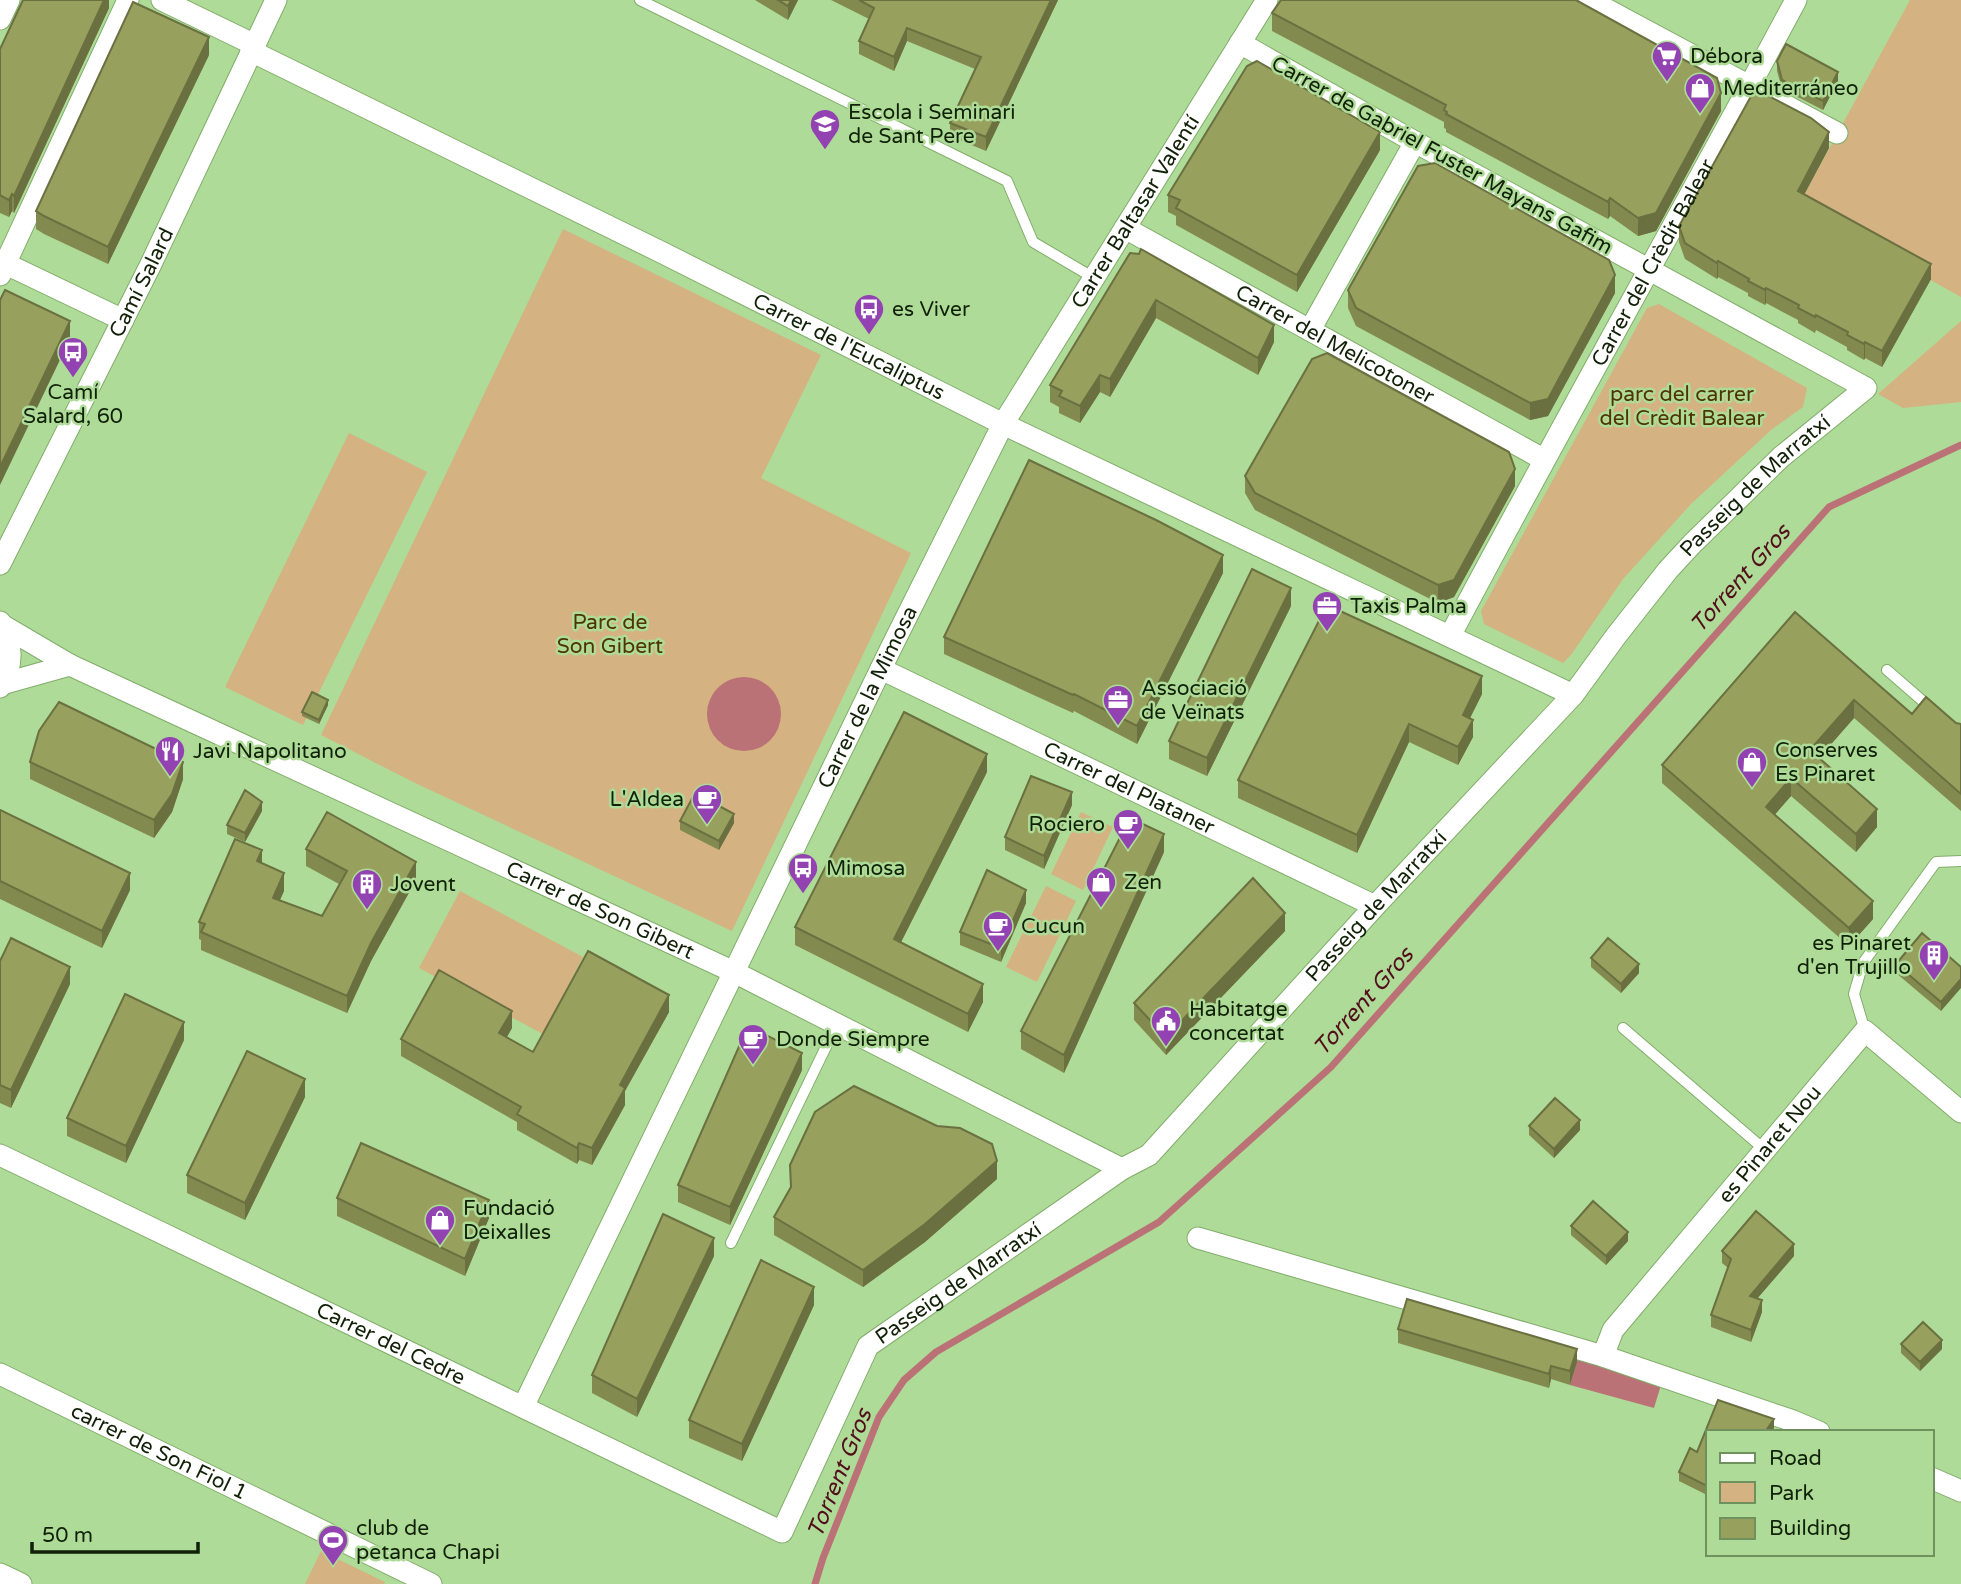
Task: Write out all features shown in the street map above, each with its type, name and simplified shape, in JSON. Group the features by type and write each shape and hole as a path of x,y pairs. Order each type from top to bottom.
{"street":[{"path":"0,19 9,0"},
{"path":"123,320 2,266 128,0"},
{"name":"Carrer de l'Eucaliptus","path":"162,0 1003,424 1573,695"},
{"name":"Camí Salard","path":"1,569 150,266 276,0"},
{"name":"Carrer Baltasar Valentí","path":"1003,424 1267,0"},
{"path":"1589,0 1838,133"},
{"name":"Carrer del Crèdit Balear","path":"1450,636 1543,459 1796,0"},
{"name":"Carrer de Gabriel Fuster Mayans Gafim","path":"1240,43 1415,142 1866,388"},
{"path":"1310,330 1415,142"},
{"name":"Carrer del Melicotoner","path":"1125,228 1543,459"},
{"name":"Passeig de Marratxí","path":"782,1532 868,1346 1122,1169 1149,1155 1375,906 1573,695 1668,570 1692,544 1781,457 1866,388"},
{"name":"Carrer de la Mimosa","path":"523,1407 881,669 1003,424"},
{"path":"1,623 9,639 11,655 9,670 1,685"},
{"name":"Carrer de Son Gibert","path":"1,623 70,665 734,972 1122,1169"},
{"path":"1,685 70,665"},
{"name":"Carrer del Plataner","path":"881,669 1375,906"},
{"path":"1865,1031 1961,1112"},
{"name":"es Pinaret Nou","path":"1603,1356 1613,1329 1865,1031"},
{"name":"Carrer del Cedre","path":"0,1155 782,1532"},
{"path":"1198,1238 1603,1356 1814,1430"},
{"name":"carrer de Son Fiol 1","path":"0,1374 431,1584"},
{"path":"1933,1479 1961,1490"},
{"path":"0,1574 21,1584"}],"lane":[{"path":"640,0 1007,181 1034,242 1094,278"},
{"path":"1887,670 1942,719"},
{"path":"1865,1031 1854,994 1863,963 1936,862 1961,861"},
{"path":"731,1242 838,1024"},
{"path":"1623,1028 1765,1150"}],"green space":[{"path":"1910,0 1961,0 1961,297 1798,206"},
{"name":"Parc de Son Gibert","path":"563,229 821,355 761,478 911,553 732,931 415,783 321,735"},
{"name":"parc del carrer del Crèdit Balear","path":"1659,304 1807,388 1803,407 1771,430 1691,504 1623,579 1563,663 1484,624 1481,611 1647,308"},
{"path":"1961,321 1961,402 1903,408 1878,394"},
{"path":"349,433 427,472 303,725 225,687"},
{"path":"1081,812 1113,827 1083,890 1051,874"},
{"path":"1046,886 1076,901 1037,982 1006,967"},
{"path":"460,891 583,957 543,1034 419,968"},
{"name":"club de petanca Chapi","path":"321,1551 385,1582 384,1584 305,1584"}],"shaded area":[{"path":"744,677 758,680 770,688 778,700 781,714 778,728 770,740 758,748 744,751 730,748 718,740 710,728 707,714 710,700 718,688 730,680"},
{"path":"1578,1358 1661,1385 1654,1408 1570,1385"}],"building":[{"path":"23,0 104,0 14,196 12,194 9,200 0,195 0,49"},
{"path":"778,0 791,0 788,6"},
{"path":"859,0 1051,0 986,137 950,123 981,57 907,28 894,57 859,41 874,8"},
{"path":"1281,0 1576,0 1717,78 1721,93 1656,213 1638,218 1610,198 1608,202 1446,114 1446,105 1272,13"},
{"path":"133,2 209,37 108,247 36,211"},
{"path":"1786,44 1838,72 1823,101 1782,80 1777,61"},
{"path":"1257,61 1380,132 1297,275 1176,208 1180,200 1168,195 1247,66"},
{"path":"1755,89 1811,118 1829,132 1798,191 1931,264 1882,351 1798,308 1799,305 1748,281 1749,279 1685,243 1679,226"},
{"path":"1435,163 1609,260 1615,275 1548,399 1530,403 1356,308 1348,290 1418,166"},
{"path":"1141,249 1274,325 1258,358 1156,300 1110,379 1100,375 1080,406 1059,396 1062,391 1050,385 1130,253 1139,254"},
{"path":"5,290 70,321 0,467 0,300"},
{"path":"1327,353 1509,452 1515,469 1454,580 1438,585 1255,493 1245,476 1312,359"},
{"path":"1029,460 1223,555 1137,726 1074,694 944,637"},
{"path":"1252,569 1291,588 1207,758 1169,741"},
{"path":"1327,605 1482,676 1463,715 1473,720 1458,747 1409,724 1357,835 1238,780"},
{"name":"Conserves Es Pinaret","path":"1795,612 1912,714 1926,697 1956,723 1961,724 1961,794 1854,700 1810,750 1877,809 1856,834 1791,778 1766,807 1873,901 1849,928 1662,765"},
{"path":"312,692 328,700 319,720 302,712"},
{"path":"59,702 183,762 172,794 154,820 30,762 39,731"},
{"path":"904,712 987,754 894,939 983,984 968,1014 795,927"},
{"path":"1031,776 1072,792 1044,856 1005,837"},
{"path":"245,790 262,802 245,833 227,825"},
{"name":"L'Aldea","path":"695,793 734,814 719,841 680,821"},
{"path":"0,810 130,873 102,931 0,881"},
{"path":"327,812 416,862 371,943 347,996 201,932 205,924 199,922 235,839 262,850 257,861 284,873 273,898 322,916 347,871 306,849"},
{"path":"1130,818 1164,834 1064,1055 1021,1031"},
{"path":"987,870 1026,890 1001,948 960,932"},
{"path":"1253,878 1285,913 1166,1037 1134,1003"},
{"name":"es Pinaret d'en Trujillo","path":"1922,933 1961,967 1961,979 1941,1002 1896,964"},
{"path":"11,938 70,967 11,1090 0,1085 0,961"},
{"path":"1608,938 1639,964 1621,984 1591,958"},
{"path":"588,951 669,995 620,1085 625,1088 592,1148 579,1143 577,1148 517,1114 521,1107 401,1039 439,970 512,1011 499,1033 533,1052"},
{"path":"125,994 184,1022 126,1146 67,1118"},
{"path":"748,1026 802,1053 730,1207 678,1185"},
{"path":"247,1051 305,1079 245,1203 187,1175"},
{"path":"854,1086 937,1126 960,1128 992,1144 997,1161 925,1224 863,1270 774,1217 791,1187 790,1165 815,1112"},
{"path":"1555,1098 1580,1120 1554,1149 1529,1126"},
{"name":"Fundació Deixalles","path":"361,1143 489,1200 465,1259 337,1198"},
{"path":"1593,1201 1628,1232 1606,1256 1571,1226"},
{"path":"1756,1211 1794,1244 1750,1296 1762,1300 1751,1330 1711,1315 1731,1259 1722,1251"},
{"path":"663,1214 714,1238 637,1399 592,1375"},
{"path":"761,1260 814,1287 742,1444 689,1420"},
{"path":"1407,1299 1577,1349 1570,1371 1551,1366 1549,1374 1398,1329"},
{"path":"1923,1322 1942,1340 1920,1362 1901,1344"},
{"path":"1718,1400 1774,1419 1766,1430 1706,1430 1706,1486 1679,1472 1690,1448 1697,1452"}],"waterway":[{"name":"Torrent Gros","path":"815,1584 879,1417 904,1380 936,1352 1159,1222 1331,1067 1829,507 1961,445"}],"place":[{"name":"Débora","path":"1667,83"},
{"name":"Mediterráneo","path":"1700,115"},
{"name":"Escola i Seminari de Sant Pere","path":"825,151"},
{"name":"es Viver","path":"869,336"},
{"name":"Camí Salard, 60","path":"73,379"},
{"name":"Taxis Palma","path":"1327,633"},
{"name":"Associació de Veïnats","path":"1118,727"},
{"name":"Javi Napolitano","path":"170,778"},
{"name":"Conserves Es Pinaret","path":"1752,789"},
{"name":"L'Aldea","path":"707,826"},
{"name":"Rociero","path":"1128,851"},
{"name":"Mimosa","path":"803,895"},
{"name":"Zen","path":"1101,909"},
{"name":"Jovent","path":"367,911"},
{"name":"Cucun","path":"998,953"},
{"name":"es Pinaret d'en Trujillo","path":"1934,982"},
{"name":"Habitatge concertat","path":"1166,1048"},
{"name":"Donde Siempre","path":"753,1066"},
{"name":"Fundació Deixalles","path":"440,1247"},
{"name":"club de petanca Chapi","path":"333,1567"}]}
